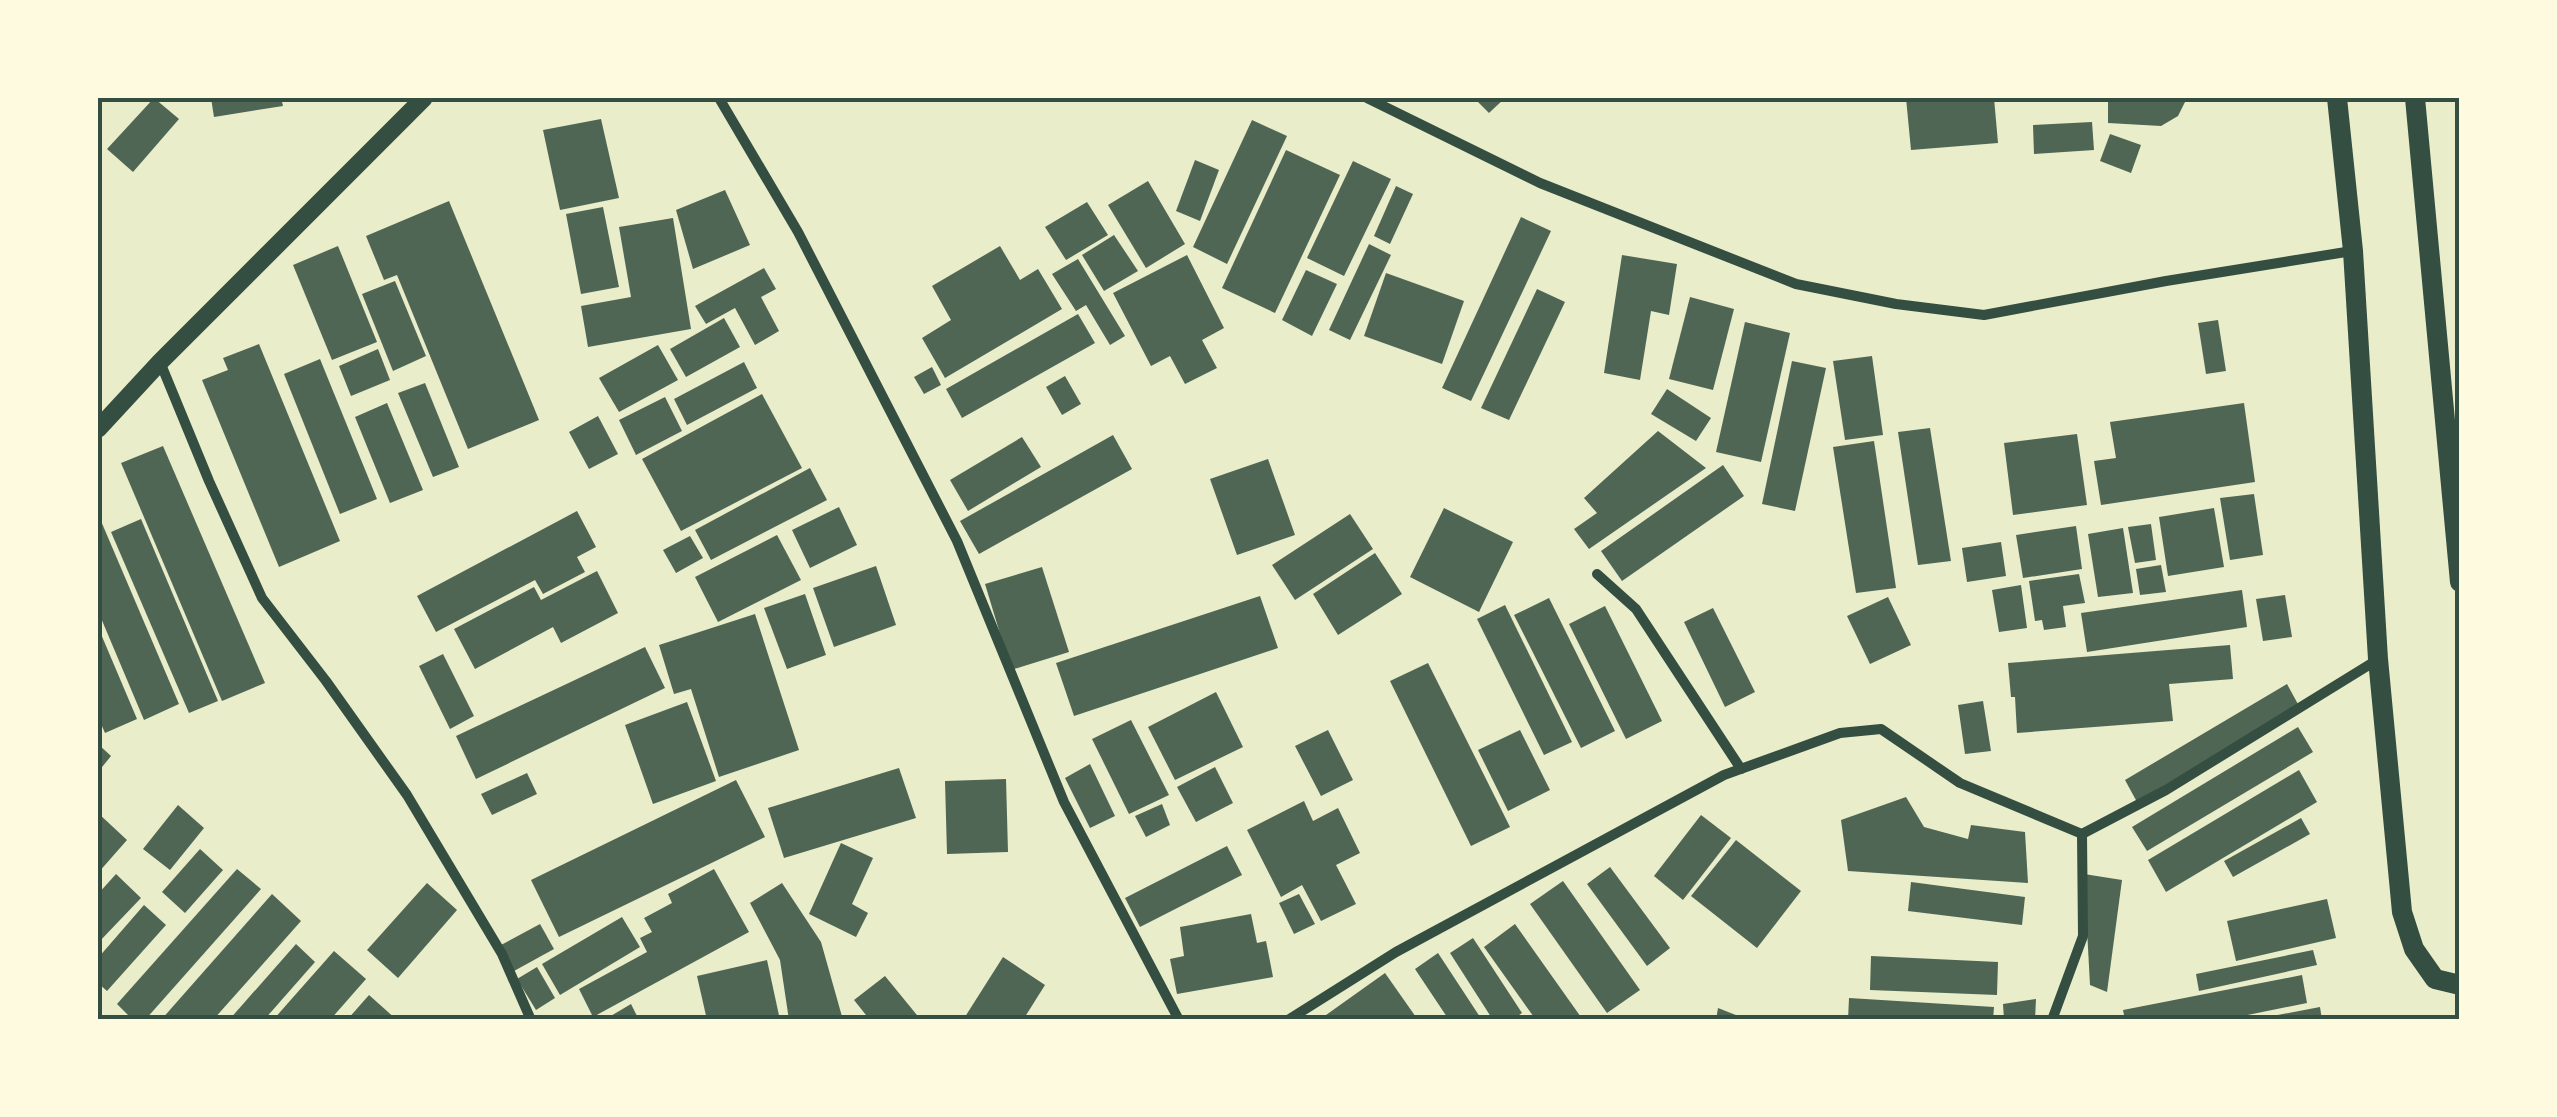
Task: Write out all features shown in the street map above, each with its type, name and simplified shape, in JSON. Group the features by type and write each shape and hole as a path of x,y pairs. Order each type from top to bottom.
{"main road":[{"path":"2337,98 2354,251 2378,659 2402,912 2414,949 2435,979 2460,985"},
{"path":"2414,98 2460,582"}],"street":[{"path":"98,429 424,98"},
{"path":"719,98 798,232 957,541 1064,802 1179,1020"},
{"path":"1367,98 1540,183 1796,284 1896,304 1984,315 2354,251"},
{"path":"160,362 262,598 406,795 502,954 531,1020"},
{"path":"1597,574 1636,609 1741,769"},
{"path":"2082,834 2166,790 2378,659"},
{"path":"1288,1020 1396,952 1724,775 1840,732 1881,729 1960,783 2082,834"},
{"path":"2052,1020 2082,936 2082,834"}],"building":[{"path":"154,98 179,119 133,172 107,149"},
{"path":"211,98 281,98 283,106 214,117"},
{"path":"1474,98 1505,98 1489,113"},
{"path":"1906,98 1994,98 1998,143 1911,150"},
{"path":"2108,98 2187,98 2178,116 2161,126 2108,123"},
{"path":"601,119 619,198 560,210 543,130"},
{"path":"1252,120 1287,136 1227,264 1193,247"},
{"path":"2092,122 2094,150 2034,154 2033,125"},
{"path":"2110,134 2141,145 2131,173 2100,161"},
{"path":"1286,150 1340,175 1275,313 1222,288"},
{"path":"1195,160 1219,170 1200,221 1176,211"},
{"path":"1353,161 1391,179 1344,276 1307,258"},
{"path":"1148,181 1185,244 1146,268 1108,205"},
{"path":"1396,186 1413,194 1390,244 1374,236"},
{"path":"725,190 750,245 693,269 676,210"},
{"path":"449,201 539,420 468,449 397,275 384,280 366,236"},
{"path":"1087,202 1108,235 1066,260 1045,227"},
{"path":"603,207 619,287 581,294 566,214"},
{"path":"1521,217 1551,231 1471,401 1442,388"},
{"path":"673,218 691,329 588,347 581,306 631,297 619,227"},
{"path":"1114,235 1138,271 1104,291 1082,255"},
{"path":"1369,244 1391,255 1350,340 1329,330"},
{"path":"338,246 377,342 332,360 293,265"},
{"path":"1000,246 1020,280 1038,269 1062,309 945,378 922,338 951,320 932,286"},
{"path":"1187,255 1224,328 1202,340 1217,368 1185,384 1170,356 1151,366 1113,293"},
{"path":"1622,255 1677,264 1669,315 1651,311 1640,380 1604,373"},
{"path":"1078,259 1125,336 1110,345 1086,305 1076,311 1052,274"},
{"path":"764,268 776,289 761,297 779,331 755,345 735,308 706,324 695,306"},
{"path":"1306,270 1337,284 1312,336 1282,320"},
{"path":"1386,273 1464,301 1442,364 1364,336"},
{"path":"395,281 426,356 393,371 362,294"},
{"path":"1537,289 1565,302 1509,420 1481,408"},
{"path":"1690,297 1734,309 1713,390 1669,379"},
{"path":"1078,314 1095,343 962,418 946,389"},
{"path":"724,318 740,347 686,377 670,349"},
{"path":"2218,320 2226,371 2206,374 2198,323"},
{"path":"1745,322 1790,333 1761,462 1716,452"},
{"path":"259,344 340,541 279,567 202,380 228,370 223,358"},
{"path":"658,345 678,380 619,412 599,378"},
{"path":"378,349 390,380 351,396 339,366"},
{"path":"1872,356 1883,435 1845,440 1833,361"},
{"path":"320,359 377,499 340,514 284,374"},
{"path":"1792,361 1826,368 1795,511 1762,504"},
{"path":"744,362 757,388 687,425 674,399"},
{"path":"932,367 941,385 924,394 914,377"},
{"path":"1065,376 1081,404 1062,415 1046,387"},
{"path":"425,383 459,467 433,477 398,393"},
{"path":"1667,389 1711,418 1696,441 1651,414"},
{"path":"762,394 802,468 681,531 642,459"},
{"path":"665,397 682,431 636,455 619,420"},
{"path":"387,403 423,490 390,503 355,417"},
{"path":"2244,403 2255,482 2101,505 2094,461 2116,458 2110,422"},
{"path":"598,416 618,454 589,469 569,432"},
{"path":"1930,428 1951,561 1918,565 1898,432"},
{"path":"1658,431 1706,468 1589,549 1574,529 1597,513 1584,498"},
{"path":"2077,434 2087,505 2013,515 2004,443"},
{"path":"1113,435 1132,469 979,554 960,521"},
{"path":"1022,437 1041,467 968,511 950,480"},
{"path":"1874,441 1896,588 1856,593 1833,447"},
{"path":"163,446 265,683 222,701 121,463"},
{"path":"1268,459 1295,535 1237,555 1210,479"},
{"path":"1723,465 1744,496 1622,581 1601,551"},
{"path":"810,468 827,500 711,560 695,530"},
{"path":"2254,494 2263,555 2230,560 2220,498"},
{"path":"839,507 857,545 810,568 792,530"},
{"path":"1444,508 1513,542 1479,612 1410,577"},
{"path":"2214,508 2224,567 2168,576 2159,517"},
{"path":"577,511 596,547 577,557 585,572 543,594 535,580 436,632 417,596"},
{"path":"98,514 179,704 144,720 98,611"},
{"path":"1350,514 1373,549 1295,600 1272,565"},
{"path":"141,519 218,701 189,713 111,532"},
{"path":"2151,524 2156,560 2135,563 2128,527"},
{"path":"2076,526 2082,569 2023,578 2016,535"},
{"path":"2123,528 2133,593 2098,597 2088,534"},
{"path":"777,535 801,580 718,622 695,577"},
{"path":"690,536 703,558 676,573 663,550"},
{"path":"2001,542 2006,576 1967,582 1962,548"},
{"path":"1375,553 1402,594 1338,635 1313,594"},
{"path":"2161,565 2166,592 2140,595 2136,569"},
{"path":"876,566 896,625 834,647 813,588"},
{"path":"1042,567 1069,652 1011,670 985,584"},
{"path":"597,571 618,613 561,643 553,627 475,669 454,629 534,587 541,600"},
{"path":"2079,574 2085,603 2063,606 2066,627 2044,630 2042,620 2035,621 2029,581"},
{"path":"2021,585 2027,628 1999,632 1992,590"},
{"path":"2242,590 2247,627 2087,652 2081,613"},
{"path":"805,594 826,655 787,669 764,608"},
{"path":"2285,595 2292,637 2263,641 2256,599"},
{"path":"1260,596 1278,648 1074,716 1056,663"},
{"path":"1888,597 1911,645 1870,664 1847,616"},
{"path":"1549,598 1615,731 1581,748 1514,615"},
{"path":"1505,605 1572,742 1544,755 1477,619"},
{"path":"1605,606 1662,721 1626,739 1569,624"},
{"path":"1713,608 1755,692 1725,707 1684,622"},
{"path":"755,614 799,750 719,777 691,689 674,694 659,645"},
{"path":"98,627 137,719 105,733 98,717"},
{"path":"2230,645 2233,679 2169,684 2173,721 2017,733 2008,663"},
{"path":"645,647 665,688 476,779 456,736"},
{"path":"443,654 474,716 450,729 419,666"},
{"path":"1428,663 1510,827 1471,846 1390,681"},
{"path":"2287,684 2299,706 2137,802 2125,780"},
{"path":"1216,692 1243,747 1175,780 1148,727"},
{"path":"1983,701 1991,751 1965,754 1958,705"},
{"path":"687,702 716,781 653,804 625,725"},
{"path":"1131,720 1169,795 1129,814 1092,739"},
{"path":"2298,727 2313,752 2147,851 2132,827"},
{"path":"1328,730 1353,780 1321,796 1295,746"},
{"path":"1520,730 1550,790 1508,811 1478,750"},
{"path":"98,744 111,756 98,772"},
{"path":"1090,764 1115,816 1090,828 1065,778"},
{"path":"1215,767 1233,803 1196,822 1177,787"},
{"path":"899,768 916,818 784,858 768,808"},
{"path":"2299,770 2317,802 2166,892 2148,860"},
{"path":"527,773 537,794 492,815 481,794"},
{"path":"1006,779 1008,852 947,854 945,781"},
{"path":"736,780 765,837 559,937 531,880"},
{"path":"1906,797 1924,827 1968,839 1971,825 2025,832 2028,883 1848,871 1841,820"},
{"path":"1304,801 1313,821 1338,808 1360,853 1336,865 1356,904 1321,921 1302,885 1281,897 1247,830"},
{"path":"1162,804 1170,825 1146,837 1135,816"},
{"path":"178,805 204,828 170,870 143,849"},
{"path":"98,813 127,840 98,873"},
{"path":"1701,815 1731,838 1683,900 1654,876"},
{"path":"2301,818 2310,834 2233,877 2224,861"},
{"path":"1736,840 1801,891 1757,948 1691,896"},
{"path":"841,843 873,858 852,904 868,913 856,937 809,914"},
{"path":"1227,846 1242,875 1140,927 1125,898"},
{"path":"200,849 223,870 185,913 162,892"},
{"path":"1610,867 1670,948 1647,966 1587,884"},
{"path":"237,869 261,889 145,1020 133,1020 117,1004"},
{"path":"714,869 749,932 593,1017 579,989 647,952 640,938 652,932 644,918 672,903 668,894"},
{"path":"116,874 141,898 98,943 98,894"},
{"path":"2084,874 2122,880 2107,992 2090,985"},
{"path":"1563,881 1640,990 1607,1013 1530,904"},
{"path":"1911,882 2025,897 2022,925 1908,911"},
{"path":"427,883 457,910 398,978 367,950"},
{"path":"782,883 821,942 843,1020 789,1020 780,960 750,903"},
{"path":"272,894 301,921 213,1020 161,1020"},
{"path":"1299,894 1315,924 1294,934 1279,903"},
{"path":"2327,899 2336,938 2236,961 2227,921"},
{"path":"144,905 166,925 107,991 98,983 98,958"},
{"path":"1251,914 1257,943 1266,941 1273,977 1177,994 1170,959 1184,956 1180,927"},
{"path":"622,917 640,947 560,995 542,964"},
{"path":"540,924 554,949 514,971 501,945"},
{"path":"1515,924 1583,1020 1536,1020 1484,947"},
{"path":"1473,938 1522,1013 1512,1020 1493,1020 1450,953"},
{"path":"296,944 315,962 264,1020 229,1020"},
{"path":"2313,950 2317,965 2199,991 2196,974"},
{"path":"334,951 366,979 330,1020 273,1020"},
{"path":"1438,953 1482,1020 1449,1020 1415,969"},
{"path":"1871,956 1998,962 1997,995 1870,990"},
{"path":"1003,957 1045,985 1023,1020 963,1020"},
{"path":"767,960 780,1020 707,1020 697,976"},
{"path":"537,967 555,998 536,1010 517,979"},
{"path":"1385,973 1418,1020 1319,1020"},
{"path":"2302,975 2307,1003 2223,1020 2125,1020 2123,1010"},
{"path":"885,976 921,1020 870,1020 854,1000"},
{"path":"369,995 397,1020 347,1020"},
{"path":"1849,998 1994,1007 1993,1020 1848,1020"},
{"path":"2036,999 2035,1020 2004,1020 2003,1004"},
{"path":"631,1004 639,1020 604,1020"},
{"path":"2320,1007 2322,1020 2262,1020 2262,1018"},
{"path":"1718,1008 1746,1019 1746,1020 1716,1020"}]}
